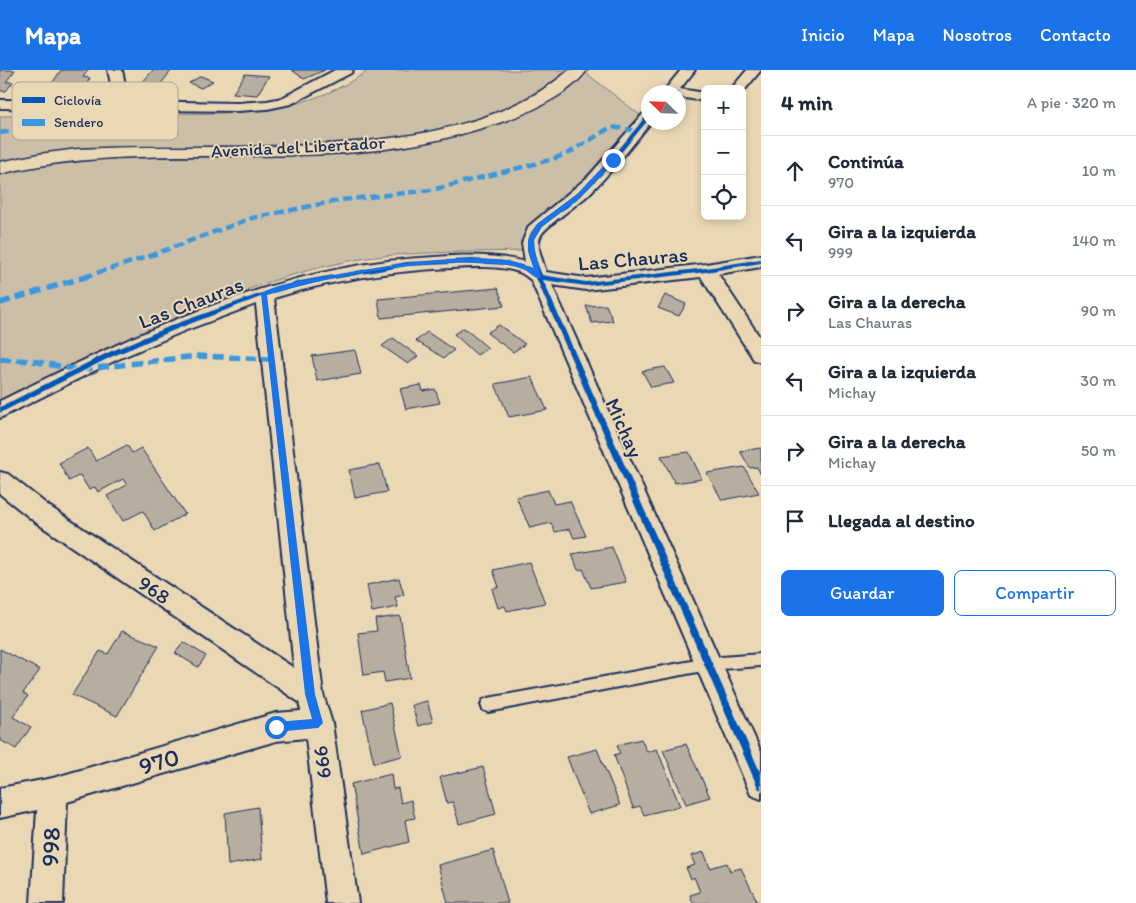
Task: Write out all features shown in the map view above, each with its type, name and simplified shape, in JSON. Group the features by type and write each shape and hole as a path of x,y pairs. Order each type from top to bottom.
{"main road":[{"name":"Avenida del Libertador","path":"0,157 42,148 89,143 277,140 384,134 441,124 476,113 538,87 554,70"},
{"name":"Avenida del Libertador","path":"0,168 43,158 89,154 341,148 425,138 470,128 526,106 559,88 579,70"}],"street":[{"path":"178,107 238,108 286,101 346,70"},
{"path":"678,85 688,70"},
{"path":"741,85 754,70"},
{"path":"686,94 701,96"},
{"name":"Michay","path":"641,126 613,160 579,196 539,226 531,240 532,251 539,277 761,785"},
{"name":"Las Chauras","path":"0,410 109,355 177,326 300,283 407,264 472,261 506,263 527,268 539,277 586,284 706,270 761,261"},
{"path":"706,270 761,356"},
{"name":"999","path":"264,294 310,694 318,723 342,903"},
{"name":"968","path":"0,481 42,514 310,694"},
{"name":"970","path":"0,803 53,792 276,727 318,723"},
{"name":"998","path":"48,903 53,792"}],"lane":[{"path":"488,705 708,664 761,660"}],"shaded area":[{"path":"369,70 582,70 640,115 520,251 381,256 335,264 291,275 248,289 163,324 0,405 0,116 12,116 12,140 178,140 178,113 231,113 287,106 315,98 342,86"}],"building":[{"path":"0,70 15,70 6,82 12,83 6,91 0,91"},
{"path":"61,70 88,70 83,77 90,78 88,82 53,82"},
{"path":"153,70 171,71 162,82 143,82"},
{"path":"292,70 325,70 304,79"},
{"path":"245,74 269,76 257,95 233,93"},
{"path":"201,76 213,81 201,88 189,83"},
{"path":"498,288 504,306 381,318 378,299"},
{"path":"665,295 686,304 679,316 658,308"},
{"path":"606,305 613,321 592,323 586,306"},
{"path":"499,325 525,344 513,352 487,333"},
{"path":"464,328 488,348 477,355 454,334"},
{"path":"427,332 454,350 444,358 416,341"},
{"path":"393,338 418,356 408,364 382,346"},
{"path":"355,350 361,374 317,381 312,356"},
{"path":"665,367 674,383 651,387 642,371"},
{"path":"532,377 547,410 509,417 495,384"},
{"path":"421,385 423,391 435,389 440,403 406,409 400,389"},
{"path":"127,445 132,453 141,448 185,514 155,531 143,511 123,521 107,496 127,485 123,479 98,492 95,487 89,490 80,475 69,481 59,463 88,448 96,461"},
{"path":"761,448 761,475 757,467 750,468 740,451"},
{"path":"689,452 702,479 675,483 661,456"},
{"path":"380,464 387,492 355,498 349,470"},
{"path":"744,467 759,493 722,500 707,473"},
{"path":"548,490 554,504 570,501 586,536 574,538 570,529 555,532 551,523 530,528 516,497"},
{"path":"612,547 626,582 591,588 583,569 578,570 572,554"},
{"path":"529,562 545,603 507,611 505,606 498,608 492,589 499,587 493,570"},
{"path":"399,578 404,595 395,597 398,607 372,612 367,585"},
{"path":"400,616 410,678 385,682 383,672 364,675 358,633 377,631 375,619"},
{"path":"122,631 159,646 117,716 72,695 100,651 108,654"},
{"path":"184,642 206,656 198,667 175,653"},
{"path":"0,649 40,670 23,693 28,696 13,717 31,727 16,749 0,740"},
{"path":"427,701 433,722 418,726 412,705"},
{"path":"390,703 402,756 374,763 362,710"},
{"path":"641,739 647,752 657,749 680,806 644,815 640,806 633,808 614,755 620,753 617,745"},
{"path":"686,744 710,797 686,804 663,750"},
{"path":"597,749 620,805 589,814 567,757"},
{"path":"483,767 496,814 459,824 453,802 447,803 440,777"},
{"path":"391,774 393,789 398,788 401,803 411,800 415,818 405,820 409,842 364,854 351,784"},
{"path":"258,807 262,859 228,865 225,813"},
{"path":"493,850 508,903 448,903 438,865"},
{"path":"704,852 710,868 727,863 730,871 741,868 758,903 693,903 690,895 700,892 694,877 691,879 686,868 695,865 691,856"}],"marked path":[{"path":"0,303 144,258 252,218 341,200 432,190 550,160 569,153 611,127 638,131"},
{"path":"0,133 12,131"},
{"path":"0,359 33,361 78,370 197,356 271,359"}],"cycle path":[{"path":"641,125 616,155 571,202 539,227 533,234 530,243 539,277 761,785"},
{"path":"0,410 109,355 177,326 300,283 407,264 472,261 506,263 527,268 539,277 586,284 706,270 761,261"}],"route":[{"path":"276,727 318,723 310,694 264,294 300,283 407,264 472,261 506,263 527,268 539,277 531,240 539,226 579,196 613,160"}]}
